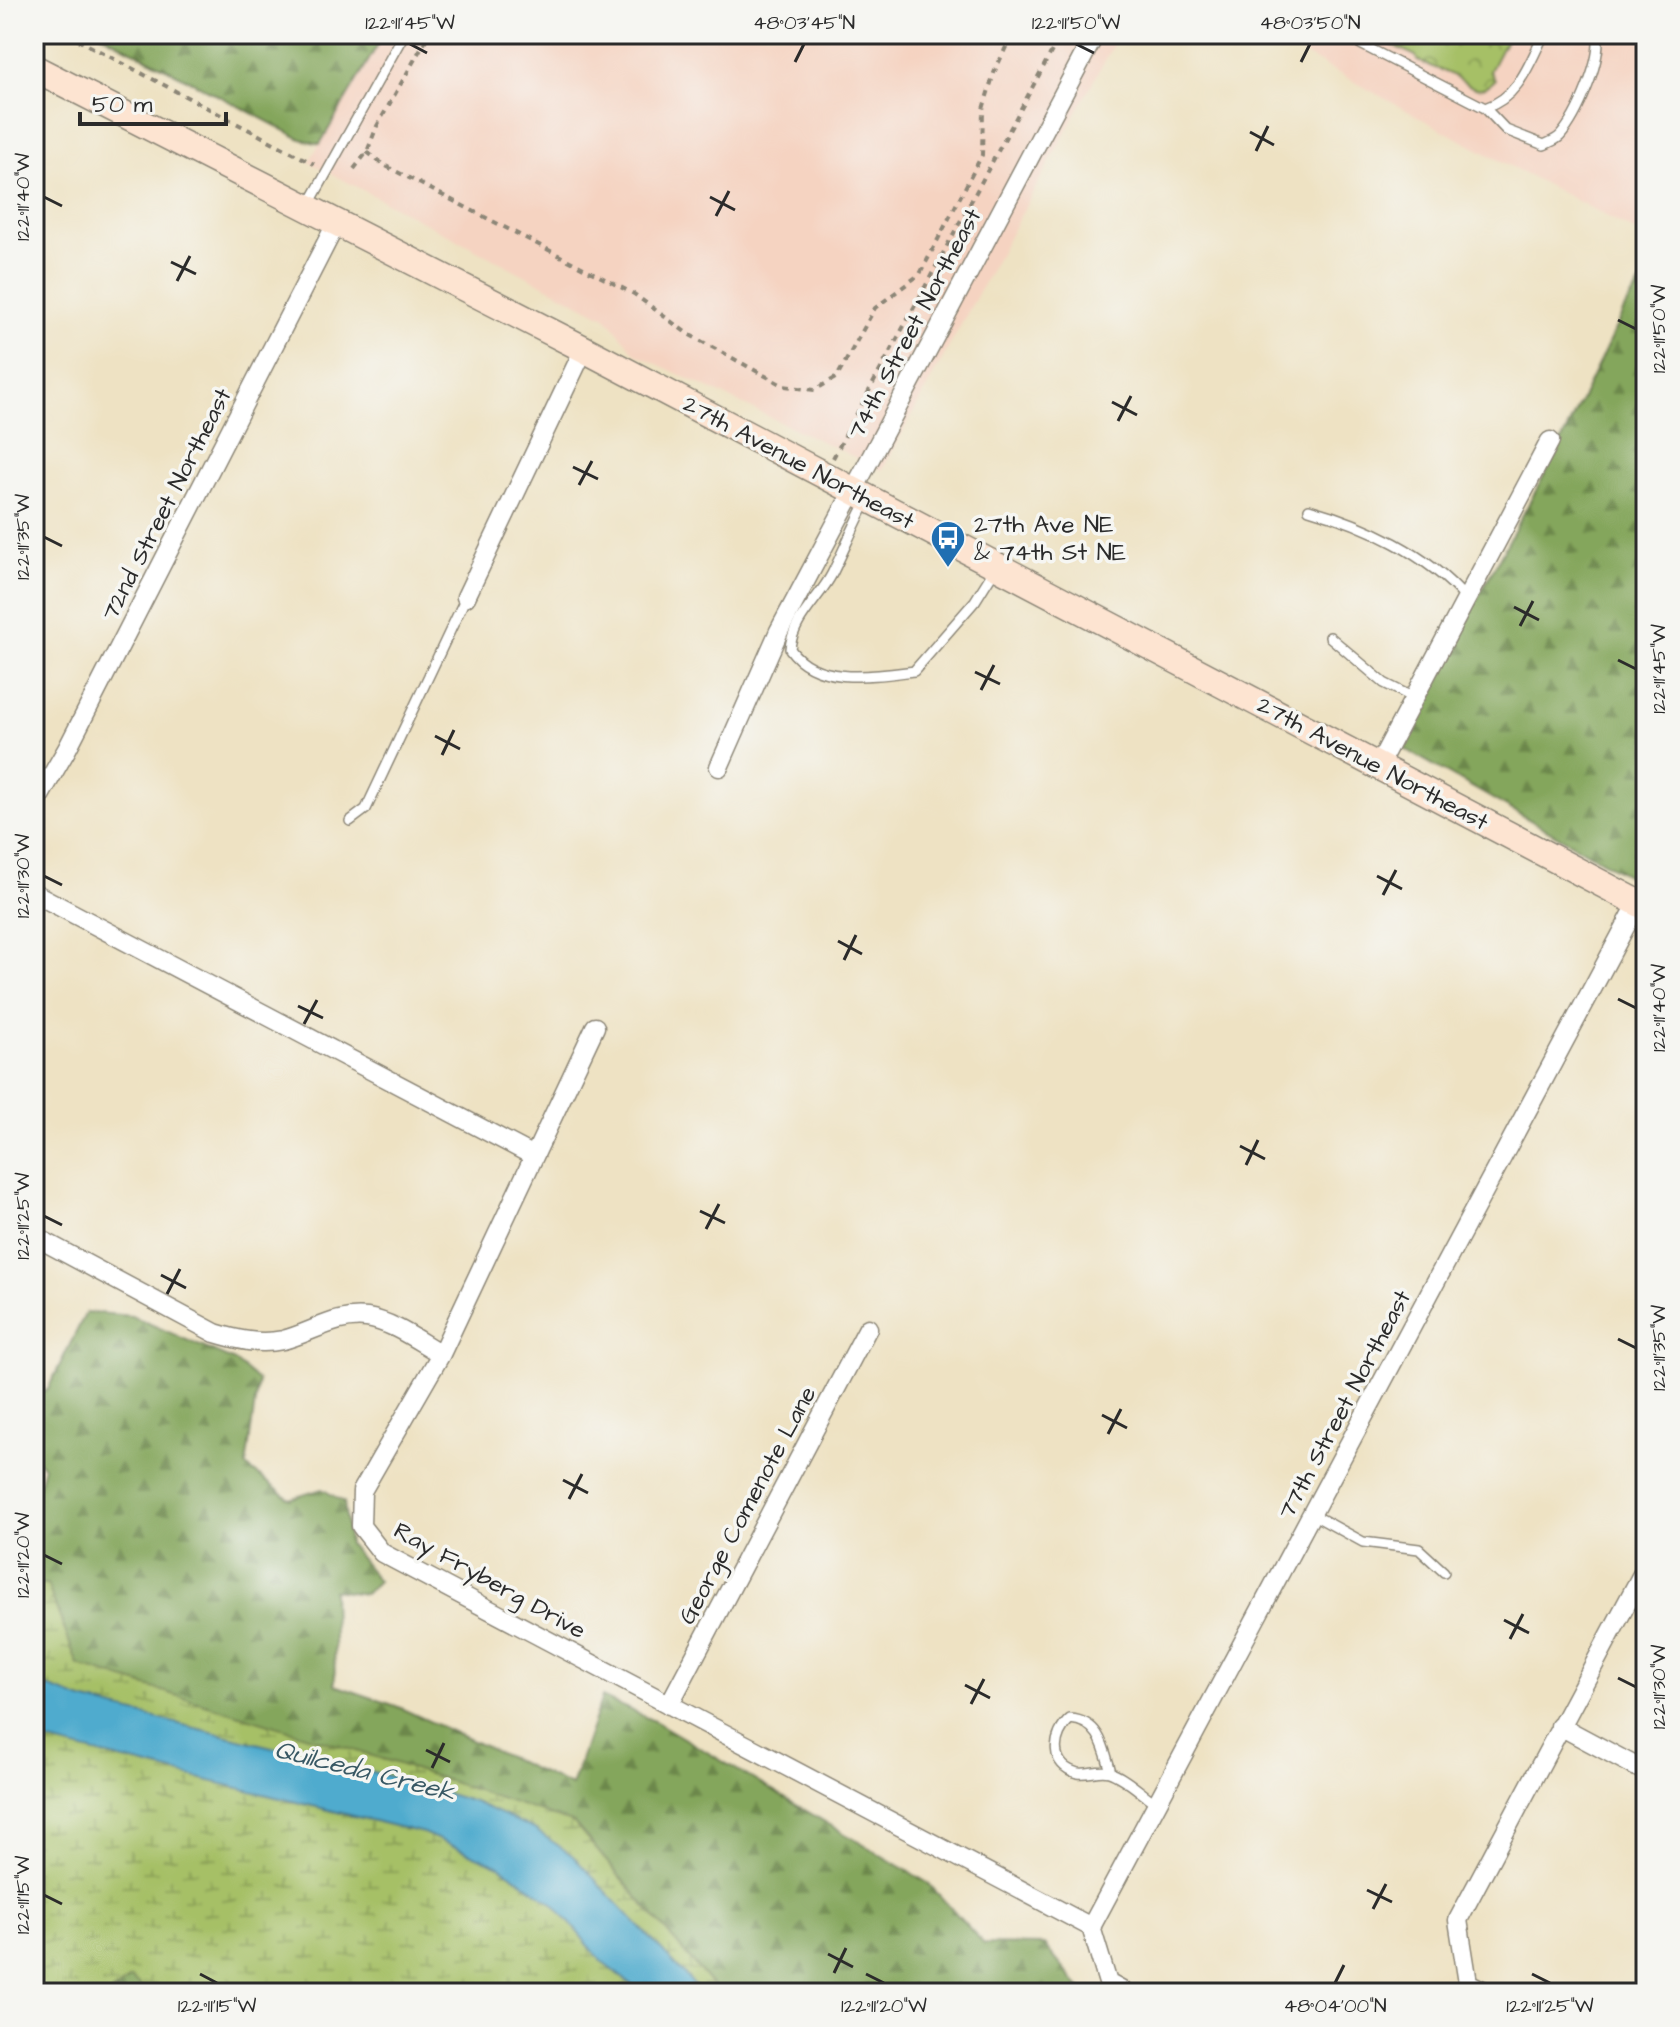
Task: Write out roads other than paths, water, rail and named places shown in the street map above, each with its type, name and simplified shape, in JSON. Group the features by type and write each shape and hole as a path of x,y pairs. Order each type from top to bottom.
{"street":[{"name":"74th Street Northeast","path":"719,767 779,631 862,495 868,460 1095,34"},
{"name":"27th Avenue Northeast","path":"34,68 584,349 1642,905"},
{"name":"72nd Street Northeast","path":"34,806 69,746 337,222"},
{"path":"466,597 584,349"},
{"path":"1378,766 1550,441"},
{"path":"34,893 532,1155"},
{"name":"77th Street Northeast","path":"1091,1927 1642,905"},
{"name":"Ray Fryberg Drive","path":"595,1027 532,1155 441,1354 362,1491 361,1526 382,1553 1091,1927"},
{"path":"34,1236 215,1333 241,1341 285,1339 342,1319 367,1318 388,1324 441,1354"},
{"name":"George Comenote Lane","path":"669,1705 868,1328"},
{"path":"1488,1993 1468,1983 1458,1920 1646,1567"},
{"path":"1560,1726 1646,1772"},
{"path":"1091,1927 1108,1983 1126,1993"}],"lane":[{"path":"308,206 404,34"},
{"path":"1341,34 1485,108 1506,130 1544,145 1559,138 1575,113 1598,56 1597,34"},
{"path":"1485,108 1502,103 1514,93 1544,34"},
{"path":"862,495 833,572 796,626 790,649 800,664 848,676 914,671 975,601 997,566"},
{"path":"1309,509 1392,543 1437,569 1466,599"},
{"path":"350,821 366,809 466,597"},
{"path":"1330,637 1384,683 1414,698"},
{"path":"1312,1514 1363,1542 1419,1549 1444,1572"},
{"path":"1111,1772 1078,1773 1061,1763 1054,1746 1059,1728 1070,1719 1083,1720 1095,1729 1111,1772 1157,1804"}],"water":[{"name":"Quilceda Creek","path":"34,1682 83,1700 393,1777 474,1802 534,1829 572,1855 702,1993 643,1993 604,1964 555,1905 500,1866 423,1833 34,1738"}],"place":[{"name":"27th Ave NE & 74th St NE","path":"948,569"}]}
